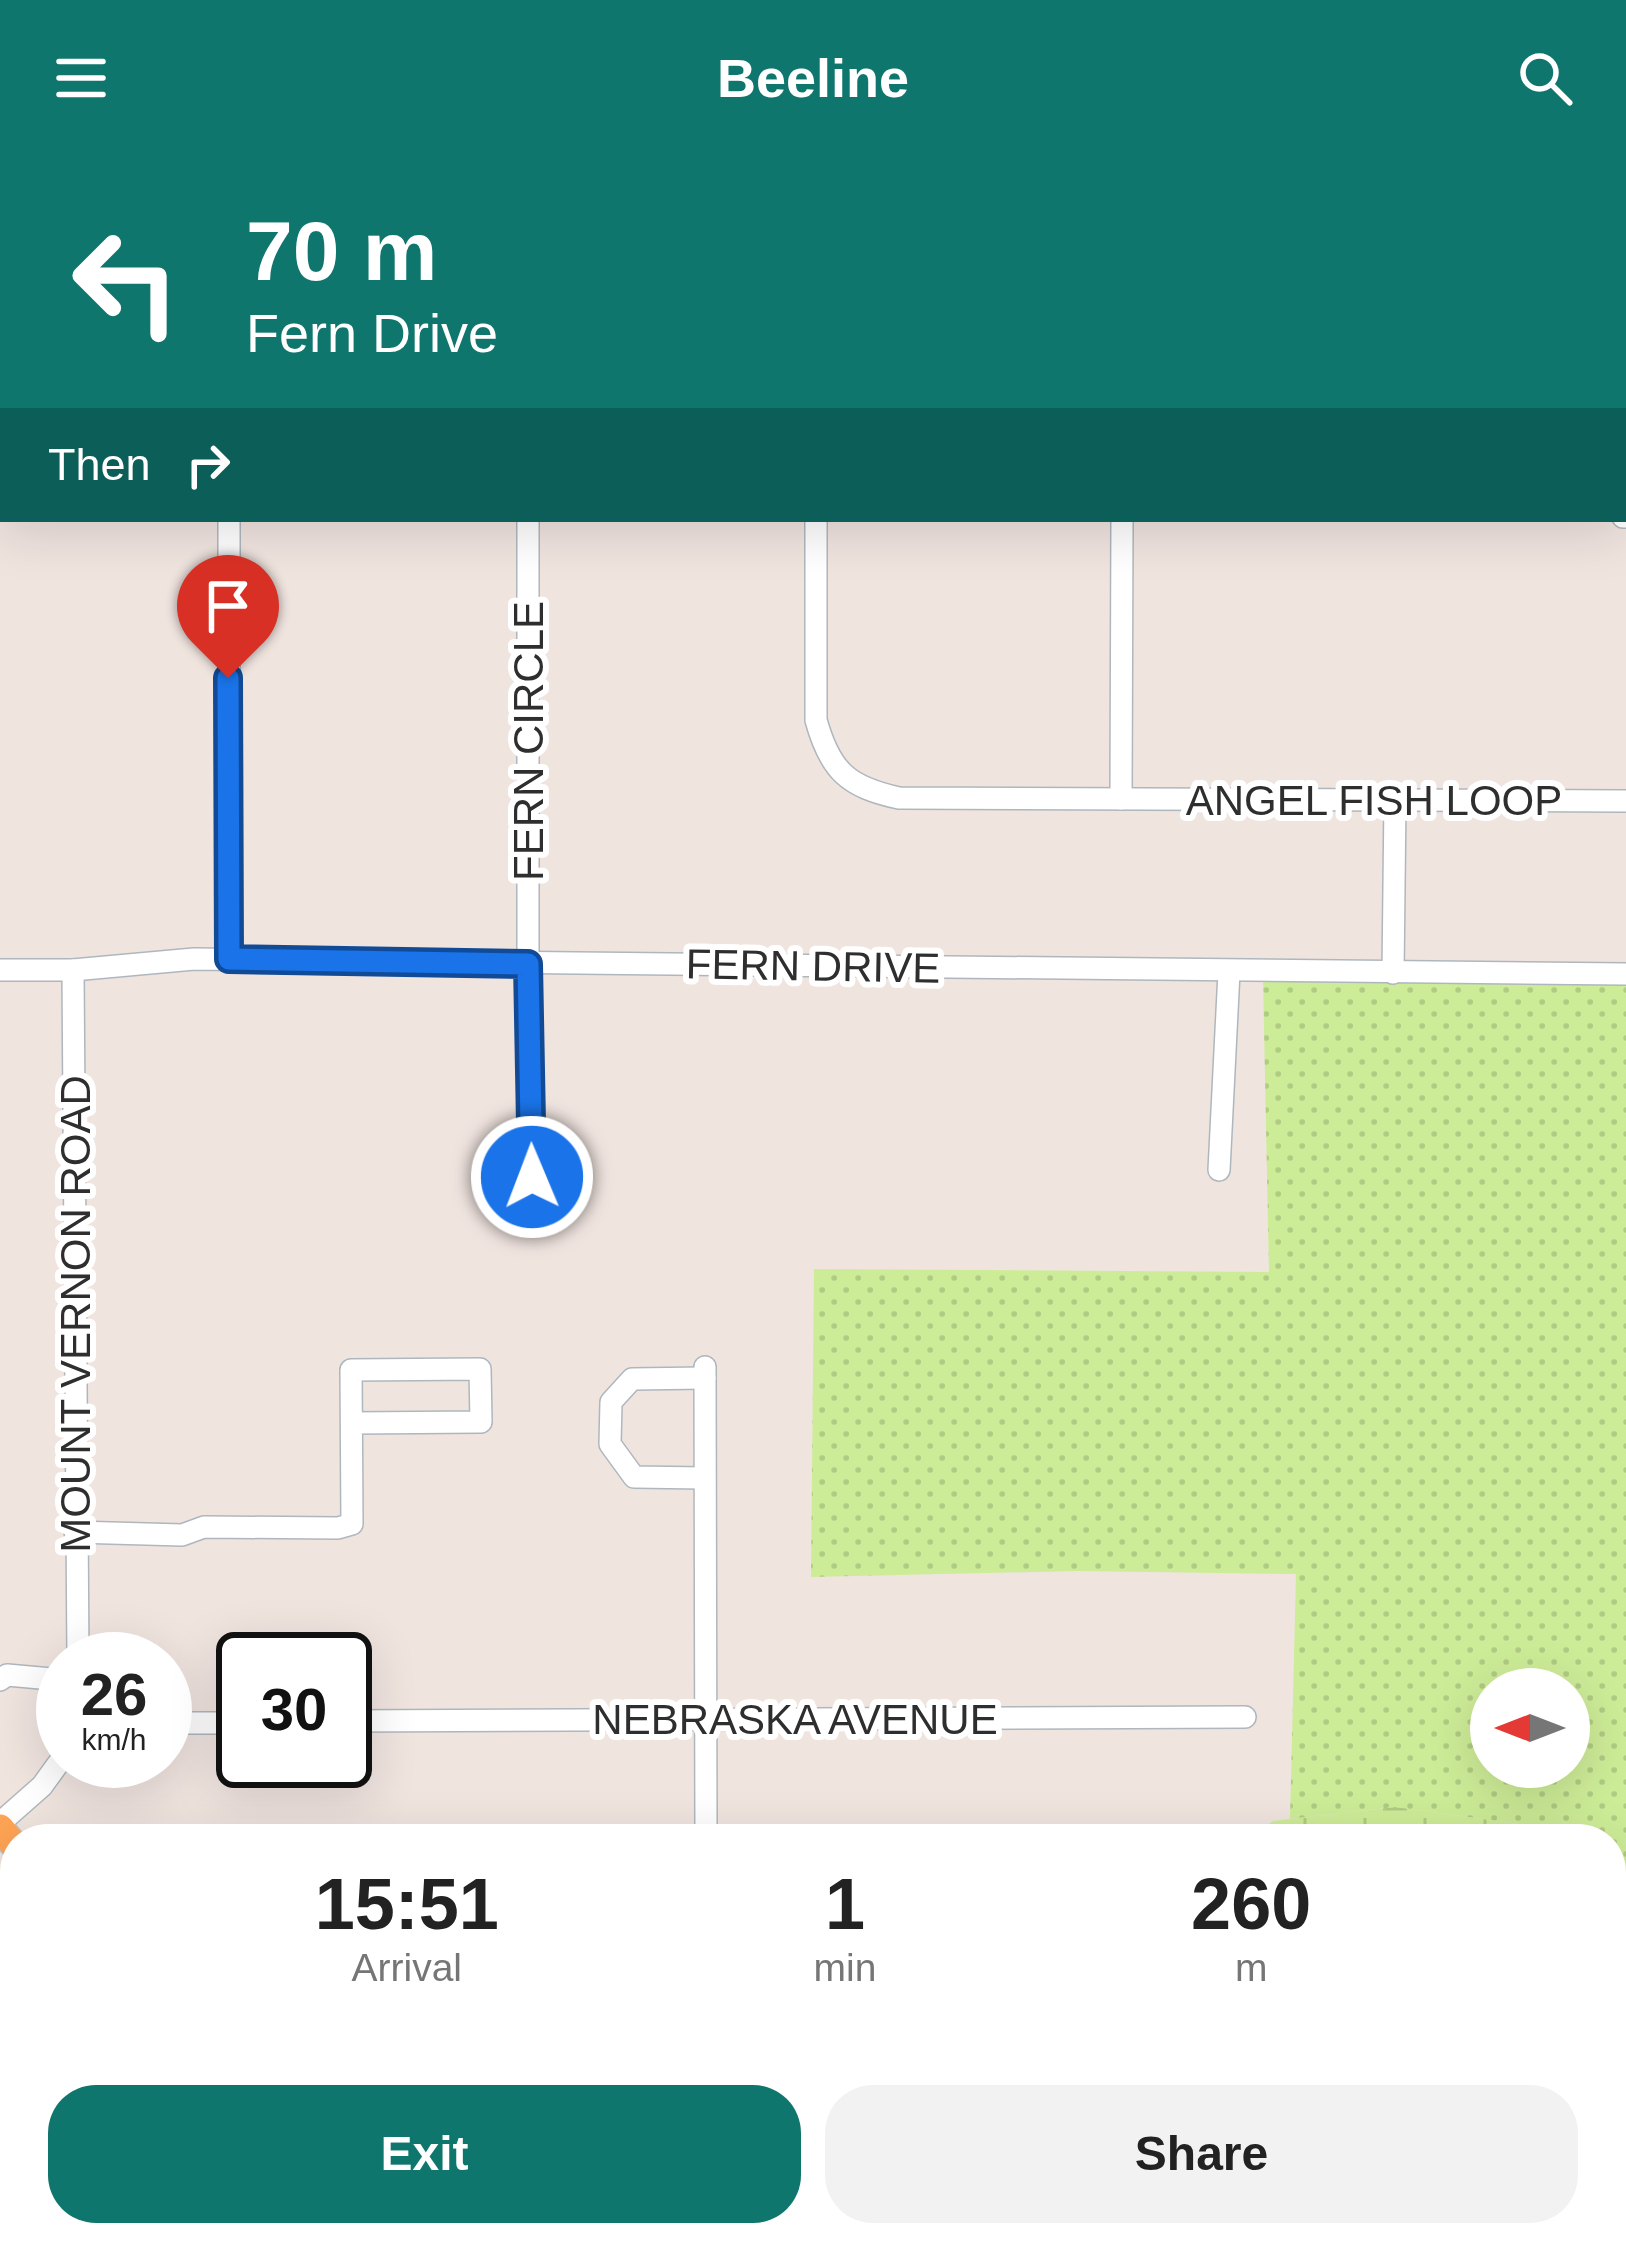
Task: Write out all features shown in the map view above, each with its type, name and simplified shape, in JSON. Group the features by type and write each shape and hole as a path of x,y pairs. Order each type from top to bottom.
{"street":[{"path":"229,522 229,959"},
{"name":"FERN CIRCLE","path":"528,522 532,1177"},
{"name":"ANGEL FISH LOOP","path":"816,522 816,720 824,751 844,776 870,792 899,798 1626,801"},
{"path":"1121,799 1123,522"},
{"path":"1393,974 1395,800"},
{"name":"FERN DRIVE","path":"0,970 229,959 1626,974"},
{"name":"MOUNT VERNON ROAD","path":"73,970 77,1632"},
{"path":"1219,1169 1229,972"},
{"path":"75,1532 182,1535 204,1527 338,1528 352,1523 351,1370 479,1369 481,1422 352,1423"},
{"path":"704,1478 634,1478 610,1444 611,1402 632,1379 705,1372 706,1824"},
{"path":"0,1680 7,1675 36,1678"},
{"name":"NEBRASKA AVENUE","path":"372,1721 1245,1717"},
{"path":"2,1824 40,1788"}],"green space":[{"path":"1626,977 1626,1824 1519,1824 1395,1807 1290,1819 1296,1574 1077,1571 811,1577 814,1269 1269,1272 1263,979"},
{"path":"1395,1807 1519,1824 1269,1824"}],"route":[{"path":"228,678 229,959 528,964 532,1177"}]}
